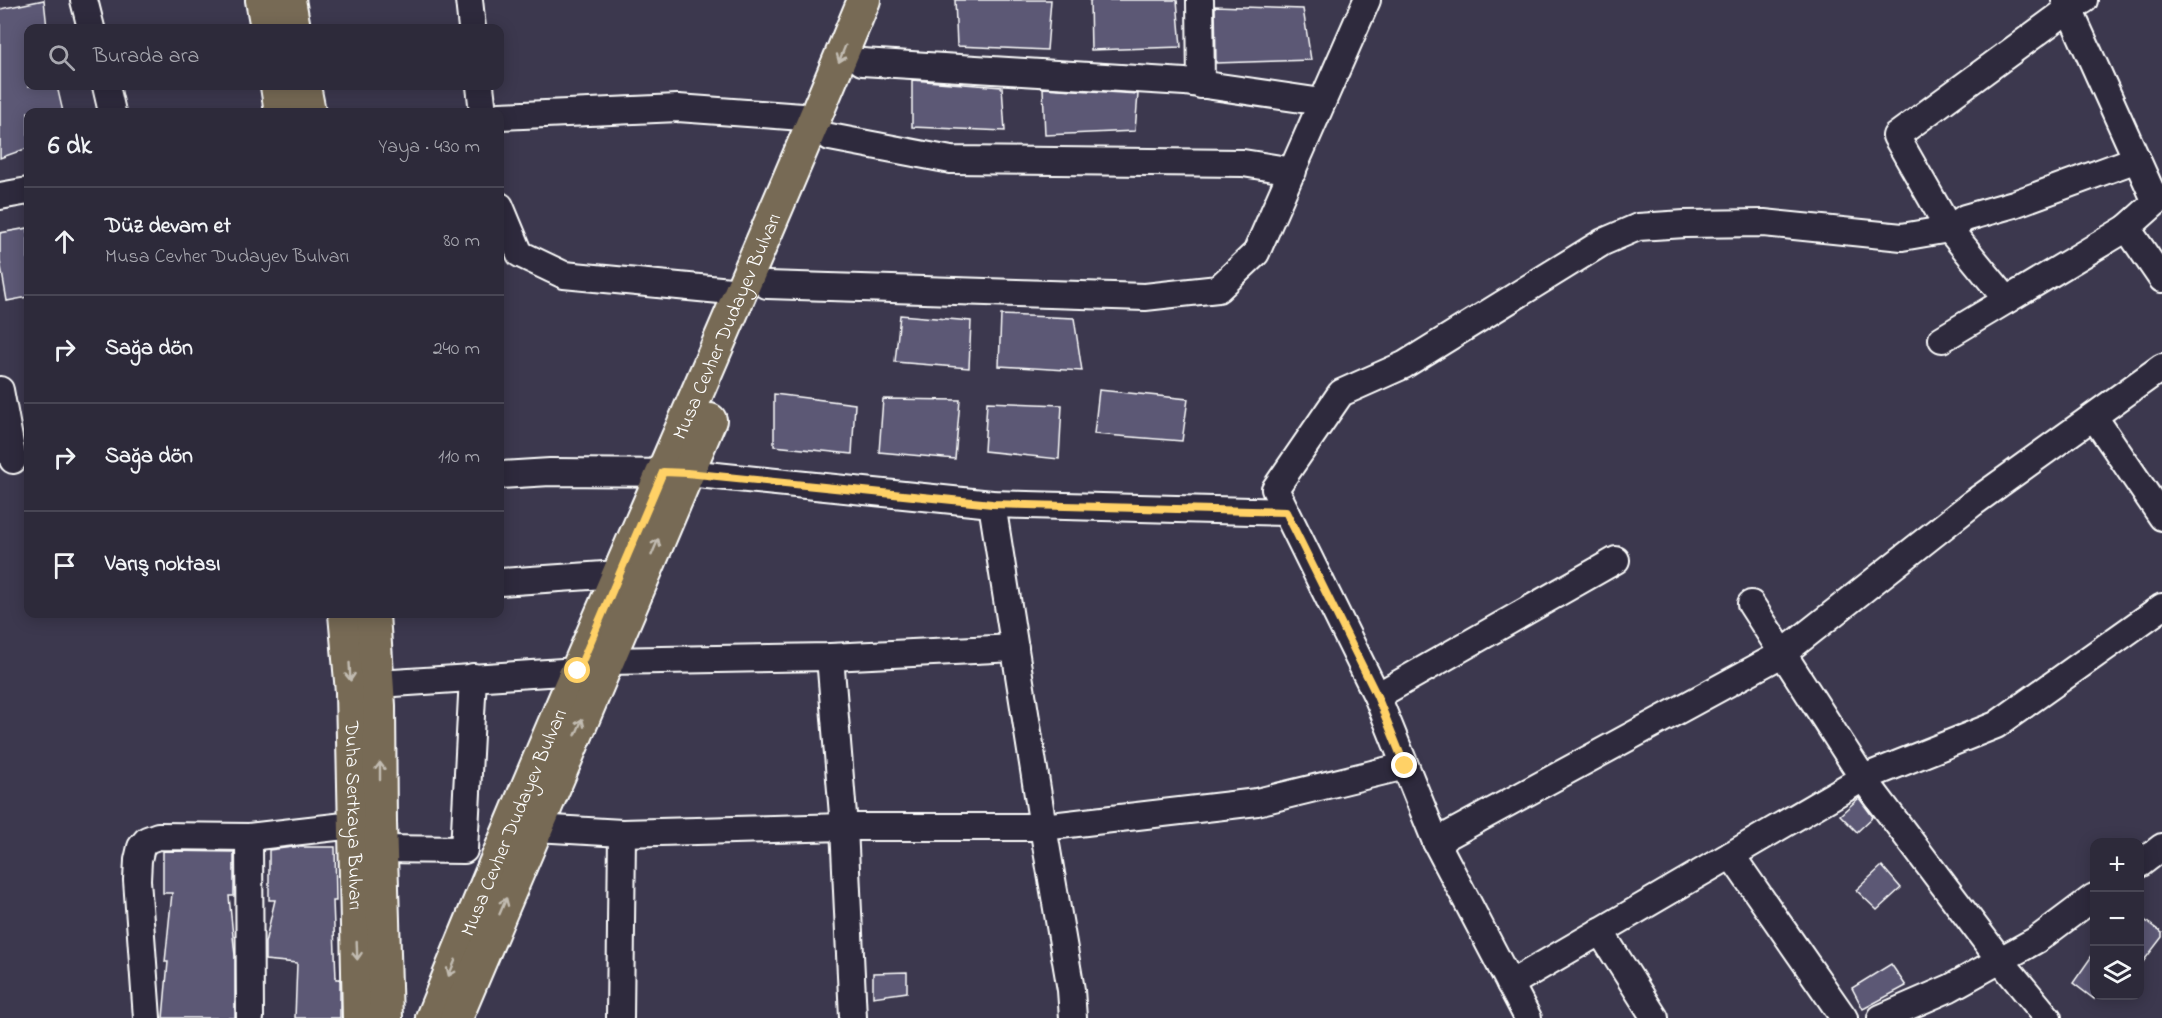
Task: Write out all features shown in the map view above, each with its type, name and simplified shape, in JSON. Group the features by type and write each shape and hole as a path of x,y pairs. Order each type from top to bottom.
{"main road":[{"path":"262,0 266,24"},
{"path":"290,0 293,24"},
{"name":"Musa Cevher Dudayev Bulvarı","path":"432,1018 592,666 823,127 864,0"},
{"name":"Musa Cevher Dudayev Bulvarı","path":"823,127 862,62 888,0"},
{"path":"277,90 280,108"},
{"path":"305,90 308,108"},
{"name":"Musa Cevher Dudayev Bulvarı","path":"456,1018 536,828 592,666 620,574 675,472"},
{"name":"Duha Sertkaya Bulvarı","path":"345,618 352,692 372,832 386,1018"},
{"name":"Duha Sertkaya Bulvarı","path":"359,1018 372,832 378,684 373,618"}],"street":[{"path":"84,0 90,24"},
{"path":"469,0 472,24"},
{"path":"1200,0 1201,85"},
{"path":"504,216 520,254 564,275 754,289 1145,297 1218,289 1256,254 1367,0"},
{"path":"1942,339 2007,300 2127,228 2156,202 2072,3 1896,136 1949,229 2007,300"},
{"path":"862,62 1201,85 1322,102"},
{"path":"107,90 111,108"},
{"path":"480,90 483,108"},
{"path":"504,117 678,108 823,127 951,160 1243,163 1293,171"},
{"path":"1526,1017 1436,842 1377,696 1275,489 1341,393 1404,365 1612,238 1638,227 1764,223 1902,237 1949,229 1965,218 2014,204 2137,159"},
{"path":"0,196 24,192"},
{"path":"2127,228 2162,279"},
{"path":"1436,842 1782,654 1972,503 2162,367"},
{"path":"0,390 14,460"},
{"path":"2094,417 2162,517"},
{"path":"504,475 550,472 675,472 992,504 1286,512"},
{"path":"992,504 1071,990 1073,1018"},
{"path":"1377,696 1616,560"},
{"path":"504,582 620,574"},
{"path":"1751,604 1863,778 2000,960 2048,1018"},
{"path":"1510,984 1863,778 1996,725 2162,607"},
{"path":"378,684 592,666 1015,648"},
{"path":"830,657 844,827 853,1018"},
{"path":"147,1018 137,880 141,848 147,840 158,836 249,837 372,832 464,850 473,677"},
{"path":"536,828 622,833 844,827 1043,827 1257,802 1405,766"},
{"path":"620,1018 622,833"},
{"path":"249,837 250,1018"},
{"path":"2144,860 2162,847"},
{"path":"1731,855 1844,1018"},
{"path":"1881,1018 1950,988 2038,939 2090,900"},
{"path":"1600,931 1655,1018"}],"building":[{"path":"44,0 47,24 24,24 24,90 58,90 62,108 24,108 24,149 0,158 0,9"},
{"path":"955,0 1051,0 1047,50 957,46"},
{"path":"1090,0 1177,0 1181,47 1091,50"},
{"path":"1215,6 1303,9 1311,60 1216,63"},
{"path":"912,80 1002,87 1005,131 912,127"},
{"path":"1043,88 1138,94 1135,131 1045,135"},
{"path":"24,229 24,298 7,301 0,261 0,233"},
{"path":"900,315 971,321 969,368 895,362"},
{"path":"1001,315 1074,318 1082,371 999,366"},
{"path":"1099,390 1188,399 1182,441 1094,434"},
{"path":"774,394 855,404 852,454 774,446"},
{"path":"883,399 960,400 955,459 879,452"},
{"path":"987,402 1062,405 1059,459 984,451"},
{"path":"1859,798 1873,817 1857,832 1840,815"},
{"path":"293,847 335,847 336,901 333,901 336,979 340,979 340,1018 295,1018 297,963 265,960 265,943 275,900 269,900 269,850"},
{"path":"163,851 234,852 234,896 229,896 235,956 235,1018 163,1018 168,962 165,962 172,893 163,893"},
{"path":"1882,866 1901,888 1877,910 1856,890"},
{"path":"2144,920 2162,933 2162,937 2144,960"},
{"path":"2090,959 2090,996 2073,983"},
{"path":"1891,964 1906,986 1863,1009 1852,988"},
{"path":"907,972 907,992 873,997 873,973"}],"route":[{"path":"578,671 663,472 992,504 1286,512 1377,696 1405,766"}]}
